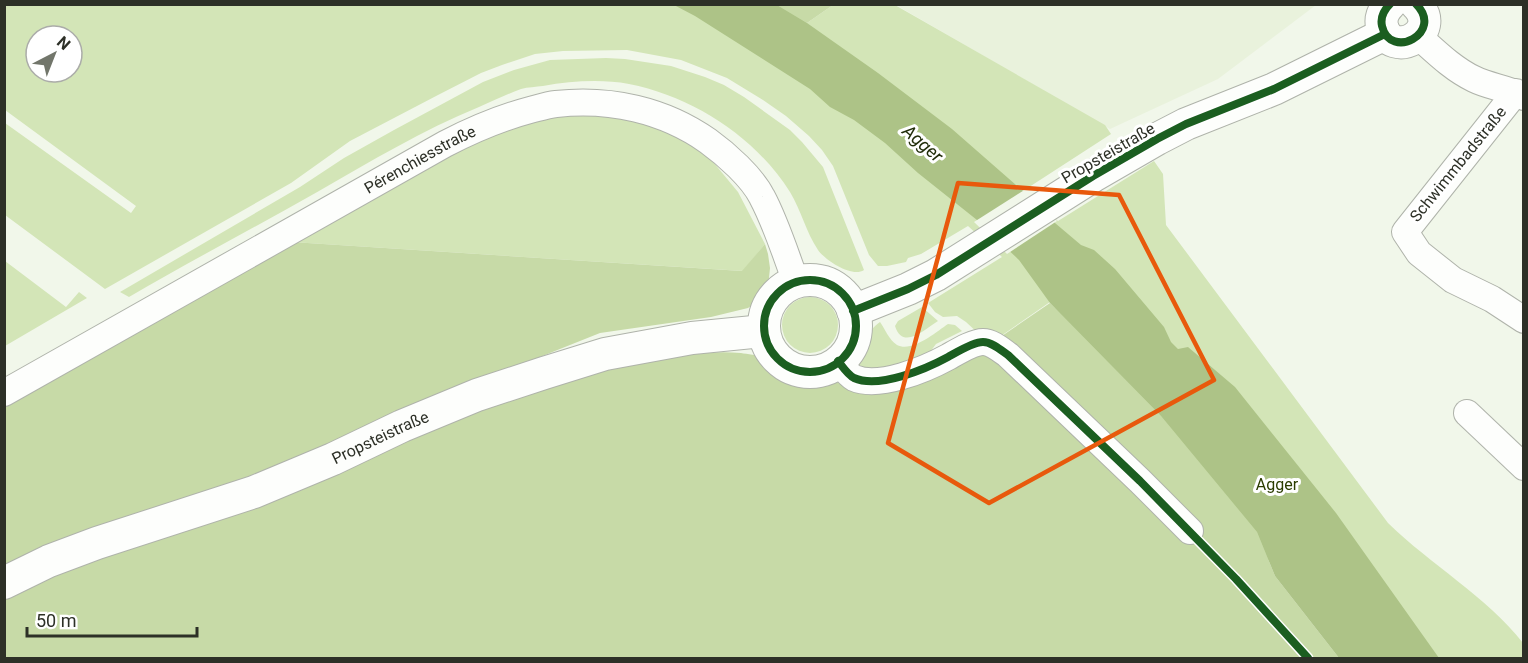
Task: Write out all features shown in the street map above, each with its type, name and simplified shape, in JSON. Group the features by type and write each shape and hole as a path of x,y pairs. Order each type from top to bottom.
{"street":[{"path":"1404,13 1448,63 1475,80 1520,95"},
{"name":"Propsteistraße","path":"853,311 936,275 1093,176 1157,139 1186,124 1274,88 1404,13"},
{"name":"Schwimmbadstraße","path":"1520,95 1405,232 1419,253 1453,280 1492,299 1524,320"},
{"name":"Pérenchiesstraße","path":"4,393 466,132 505,117 554,104 592,102 652,112 678,123 718,148 761,195 796,282"},
{"path":"815,280 827,283 839,290 853,311 856,322 855,333 847,354 838,361 814,371 801,371 777,359 764,331 764,321 772,301 784,288 796,282 815,280"},
{"name":"Propsteistraße","path":"4,583 49,561 97,543 254,492 477,395 604,354 692,338 764,331"},
{"path":"838,361 853,377 873,381 892,380 936,364 967,347 983,342 997,347 1097,439 1190,531"},
{"path":"1467,413 1524,467"}],"highlighted area":[{"path":"958,183 1119,195 1214,380 989,503 888,443"}],"shaded area":[{"path":"777,5 833,5 807,23"},
{"path":"896,5 1316,5 1218,79 1110,129"},
{"path":"292,242 742,271 765,244 770,268 768,287 761,299 748,308 711,317 600,333 435,399 330,449 5,570 5,403"},
{"path":"1050,303 1161,416 1257,532 1275,576 1339,658 5,658 5,593 404,438 509,400 616,367 662,358 726,352 761,357 781,376 794,382 816,381 830,376 834,381 860,393 889,392 974,355"}],"green space":[{"path":"781,4 807,23 833,5 895,5 1105,125 1111,134 1023,191 1058,221 1154,161 1163,174 1166,225 1388,523 1475,595 1508,626 1523,643 1523,658 1351,658 1050,302 998,338 980,335 957,316 943,317 935,312 928,303 1002,257 968,226 921,254 908,258 906,262 878,266 869,255 833,166 809,136 786,116 727,78 681,60 627,50 563,51 535,54 481,73 350,141 291,183 105,289 5,215 5,123 131,213 136,206 5,110 5,5"},
{"path":"606,58 671,66 705,77 744,97 790,130 823,167 864,270 853,272 846,270 821,254 810,236 794,199 776,172 741,137 721,122 699,109 653,90 618,82 586,81 521,89 458,116 398,146 129,297 120,292 300,187 344,158 483,82 550,60"},
{"path":"581,111 628,116 670,130 709,157 738,192 765,244 743,271 292,242 488,134 536,118"},
{"path":"5,261 66,307 79,292 87,298 5,346"},
{"path":"804,297 816,297 826,301 834,309 838,325 834,341 826,349 816,353 804,353 794,349 786,341 782,331 782,319 786,309 794,301"},
{"path":"922,307 938,321 915,336 903,337 895,326 898,321"},
{"path":"880,322 892,340 903,347 917,344 948,324 955,325 962,331 936,344 917,364 864,371 856,365 856,359 866,336"}],"water":[{"name":"Agger","path":"674,5 777,5 807,23 878,73 952,129 1023,191 1055,223 1081,245 1094,250 1115,269 1164,327 1171,342 1178,349 1188,347 1235,387 1336,513 1439,658 1339,658 1275,576 1257,532 1161,416 1050,303 1019,260 977,220 854,120 830,107 810,89"}],"pier":[{"path":"1026,189 1057,221 1007,254 974,222"}],"cycle path":[{"path":"1390,4 1383,14 1382,26 1387,36 1395,41 1404,42 1413,39 1424,25 1423,15 1416,4"},
{"path":"853,311 936,275 1093,176 1157,139 1186,124 1274,89 1385,34"},
{"path":"810,280 827,284 842,294 852,309 856,326 852,343 842,358 827,368 810,372 793,368 778,358 768,343 764,326 768,309 778,294 793,284 810,280"},
{"path":"838,361 854,378 876,381 915,372 975,344 986,342 996,347 1008,355 1140,481 1236,579 1308,658"}]}
